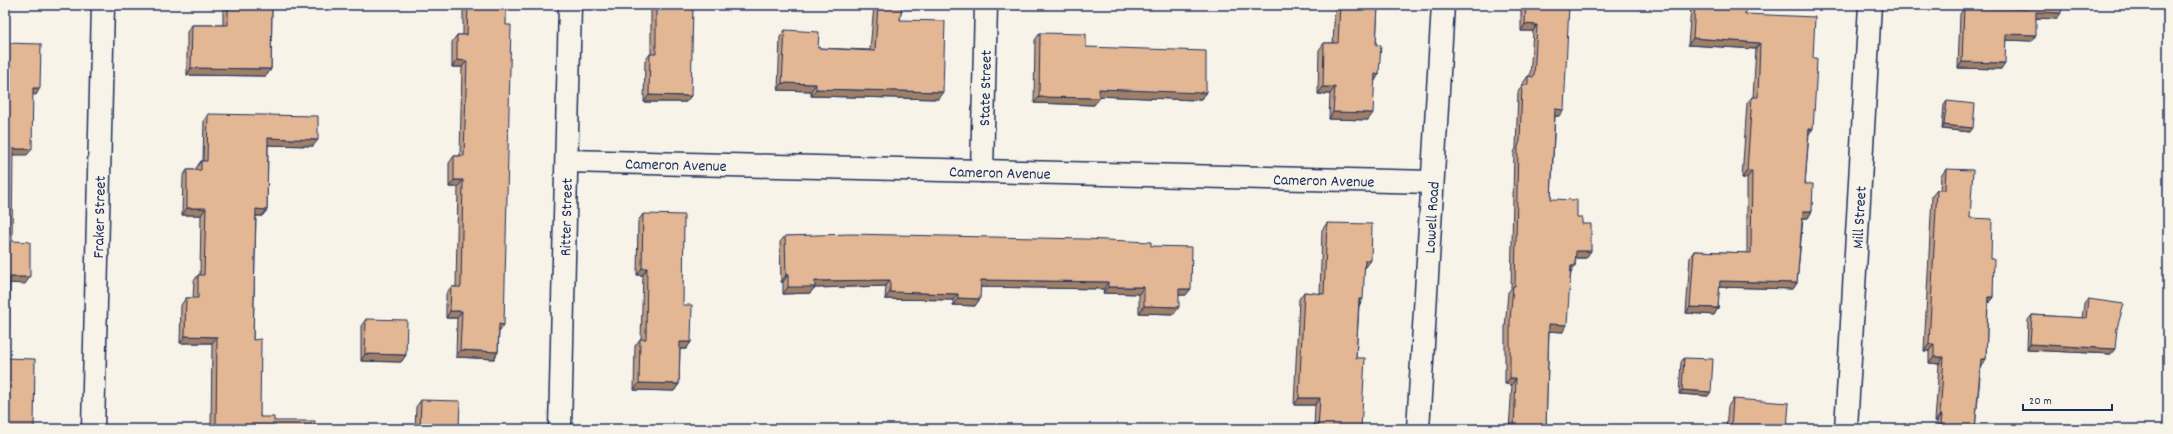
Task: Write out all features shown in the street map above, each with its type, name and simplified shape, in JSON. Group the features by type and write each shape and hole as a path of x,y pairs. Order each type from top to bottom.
{"street":[{"name":"Fraker Street","path":"92,429 103,5"},
{"name":"Ritter Street","path":"560,429 570,5"},
{"name":"State Street","path":"982,171 986,5"},
{"name":"Lowell Road","path":"1418,429 1443,5"},
{"name":"Mill Street","path":"1846,429 1870,5"},
{"name":"Cameron Avenue","path":"566,161 1432,182"}],"building":[{"path":"228,5 272,5 271,69 191,68 192,25 228,25"},
{"path":"468,5 506,5 506,25 511,25 504,325 499,324 498,352 460,350 462,311 450,311 451,287 461,287 463,180 454,180 454,156 464,156 467,61 457,60 457,35 467,35"},
{"path":"656,5 693,5 691,96 649,95 650,54 656,54"},
{"path":"878,5 902,5 900,20 945,21 943,92 816,89 816,84 782,83 785,30 819,32 818,48 875,51"},
{"path":"1340,5 1378,5 1376,45 1381,45 1379,74 1375,74 1373,113 1333,112 1335,87 1323,87 1324,43 1338,43"},
{"path":"1526,5 1569,5 1564,110 1555,109 1551,199 1577,200 1577,217 1582,217 1582,224 1591,224 1591,251 1576,251 1575,266 1571,266 1567,325 1549,324 1546,429 1514,429 1516,378 1510,378 1510,321 1513,286 1515,286 1518,147 1520,141 1522,85 1528,85 1528,76 1534,77 1537,25 1525,24"},
{"path":"1695,5 1746,5 1745,14 1815,17 1813,58 1817,58 1816,82 1813,129 1809,129 1805,184 1813,184 1812,211 1803,211 1797,283 1720,281 1718,308 1690,307 1694,251 1751,253 1752,171 1747,171 1752,97 1758,97 1760,43 1693,38"},
{"path":"2028,5 2062,5 2061,13 2036,12 2036,35 2006,34 2005,63 1962,62 1964,7 2027,9"},
{"path":"1040,33 1086,34 1086,47 1206,51 1206,92 1099,89 1099,98 1039,97"},
{"path":"5,43 41,44 40,88 33,88 32,149 13,149 12,241 30,242 30,277 10,277 9,331 5,331"},
{"path":"1947,101 1975,104 1973,128 1944,125"},
{"path":"208,114 318,116 318,140 268,138 267,210 256,209 253,340 261,339 260,417 274,417 274,421 315,421 314,429 216,429 217,337 185,336 186,298 198,298 198,275 204,275 206,208 187,208 187,170 201,170 201,161 207,161"},
{"path":"1946,169 1973,170 1970,218 1992,219 1991,259 1994,259 1993,297 1988,297 1986,359 1981,359 1975,429 1945,429 1946,426 1941,425 1942,415 1940,415 1944,357 1934,357 1934,344 1929,344 1937,190 1945,190"},
{"path":"643,214 684,215 683,305 692,305 691,342 680,342 679,384 639,383 640,339 646,339 647,268 642,268"},
{"path":"1327,223 1372,224 1371,260 1365,260 1363,299 1359,299 1356,358 1365,358 1361,429 1318,429 1320,398 1299,398 1304,292 1324,294"},
{"path":"850,234 1084,239 1151,242 1151,246 1192,247 1191,289 1179,289 1179,307 1144,306 1144,287 1108,287 1108,282 981,280 980,299 958,298 958,294 890,292 890,280 815,281 815,287 788,287 788,275 786,275 785,236"},
{"path":"2088,299 2124,304 2117,328 2115,349 2030,344 2032,315 2086,318"},
{"path":"366,319 407,320 406,355 365,354"},
{"path":"5,358 35,359 34,429 5,429"},
{"path":"1684,358 1713,359 1711,392 1682,390"},
{"path":"1733,399 1789,403 1787,429 1731,429"},
{"path":"421,400 460,401 459,429 420,429"}]}
